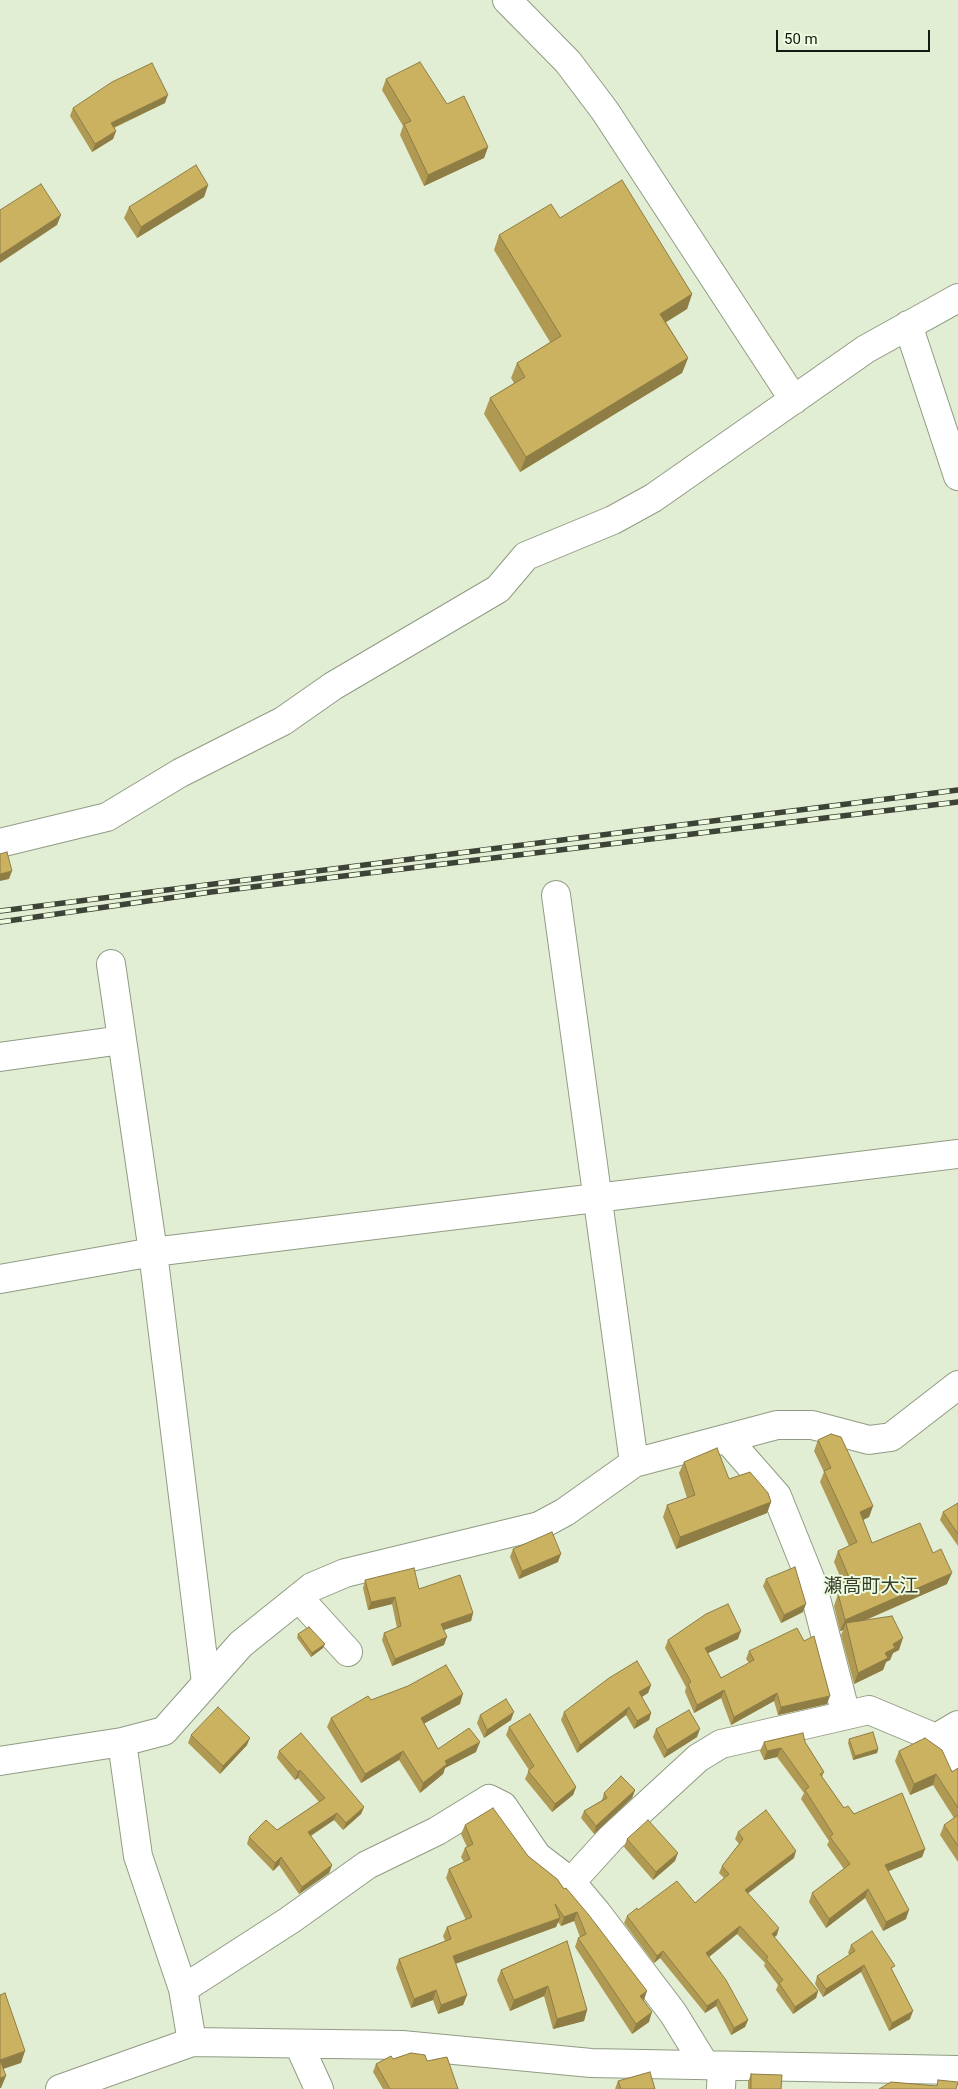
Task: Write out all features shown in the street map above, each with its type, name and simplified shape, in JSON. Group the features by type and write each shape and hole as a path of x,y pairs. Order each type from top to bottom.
{"street":[{"path":"507,0 568,62 605,111 794,400"},
{"path":"0,844 107,817 180,773 283,721 333,686 498,589 526,556 613,520 653,498 866,349 958,298"},
{"path":"908,325 958,476"},
{"path":"556,895 634,1463"},
{"path":"111,964 153,1252 206,1684"},
{"path":"0,1057 122,1040"},
{"path":"0,1279 153,1252 958,1154"},
{"path":"0,1761 122,1742 164,1730 241,1644 312,1587 345,1573 539,1526 565,1512 634,1463 728,1440 777,1425 812,1425 869,1440 891,1437 958,1385"},
{"path":"728,1440 777,1496 812,1583 846,1715"},
{"path":"299,1598 348,1652"},
{"path":"571,1882 611,1838 698,1758 721,1744 869,1710 947,1731 958,1758"},
{"path":"122,1742 138,1856 182,1989 192,2042"},
{"path":"182,1989 290,1920 367,1865 437,1831 489,1799 504,1806 536,1856 571,1882 618,1940 716,2074"},
{"path":"60,2089 192,2042 402,2045 716,2074 958,2070"},
{"path":"299,2045 319,2089"}],"building":[{"path":"420,62 447,104 464,96 488,147 428,175 404,124 411,121 386,79"},
{"path":"152,63 168,95 111,123 116,131 95,144 73,108 112,82"},
{"path":"196,165 208,185 141,227 129,207"},
{"path":"622,180 692,294 660,314 688,358 526,457 490,398 525,377 517,363 561,336 499,235 551,204 560,218"},
{"path":"41,184 61,215 0,255 0,210"},
{"path":"7,852 12,871 0,874 0,854"},
{"path":"831,1434 841,1437 873,1506 860,1512 872,1543 920,1523 933,1553 941,1549 952,1573 845,1620 838,1594 853,1587 838,1551 857,1542 824,1471 831,1468 818,1440"},
{"path":"717,1448 729,1479 750,1472 768,1493 771,1502 680,1537 667,1505 695,1495 684,1462"},
{"path":"958,1503 958,1534 943,1512"},
{"path":"552,1532 561,1554 522,1571 513,1549"},
{"path":"795,1567 806,1604 784,1615 766,1579"},
{"path":"414,1568 419,1589 460,1575 473,1613 441,1624 447,1637 395,1659 384,1633 401,1626 395,1597 371,1602 365,1580"},
{"path":"728,1604 741,1631 705,1648 721,1678 754,1660 749,1651 797,1628 804,1641 814,1636 830,1696 781,1707 777,1693 734,1717 724,1690 697,1705 688,1684 691,1682 668,1640 706,1614"},
{"path":"892,1616 903,1638 893,1644 895,1648 885,1653 888,1658 858,1673 846,1623"},
{"path":"309,1627 325,1644 312,1653 298,1634"},
{"path":"637,1661 651,1685 639,1692 651,1713 637,1721 629,1707 580,1745 564,1712 609,1678"},
{"path":"446,1665 463,1694 421,1718 438,1749 469,1728 480,1742 445,1761 447,1764 423,1783 403,1751 365,1774 331,1718 368,1696 371,1700 408,1686"},
{"path":"506,1699 514,1712 487,1730 480,1715"},
{"path":"218,1707 250,1738 223,1766 191,1735"},
{"path":"689,1710 700,1729 667,1750 656,1729"},
{"path":"530,1714 576,1787 555,1804 528,1771 534,1766 509,1727"},
{"path":"873,1732 878,1749 855,1756 849,1739"},
{"path":"301,1733 364,1807 346,1823 337,1813 308,1832 332,1865 302,1887 281,1857 275,1863 249,1837 266,1820 277,1830 325,1798 300,1770 298,1772 279,1751"},
{"path":"803,1733 805,1742 824,1772 820,1774 844,1808 848,1806 854,1814 902,1793 925,1849 885,1865 909,1910 886,1922 868,1889 829,1919 812,1893 850,1864 830,1837 833,1834 805,1790 809,1787 781,1748 767,1751 764,1742"},
{"path":"925,1738 942,1750 952,1772 958,1768 958,1808 936,1774 914,1784 899,1751"},
{"path":"621,1776 635,1790 596,1826 584,1811 607,1798 604,1793"},
{"path":"493,1808 528,1856 557,1879 588,1914 647,1991 640,1996 652,2012 636,2024 578,1938 586,1934 577,1912 564,1917 555,1904 560,1918 453,1956 467,1995 441,2005 436,1990 414,1999 399,1959 451,1939 447,1927 472,1917 449,1869 470,1859 465,1848 473,1844 465,1825"},
{"path":"766,1810 796,1851 745,1890 779,1928 772,1934 818,1991 795,2007 779,1983 783,1980 766,1959 768,1957 740,1926 706,1953 726,1980 748,2020 734,2028 718,1999 707,2006 663,1951 657,1956 627,1916 677,1881 695,1903 729,1874 722,1866 743,1839 738,1832"},
{"path":"958,1815 958,1846 944,1825"},
{"path":"648,1820 678,1853 656,1872 627,1839"},
{"path":"872,1931 895,1966 891,1968 913,2011 892,2023 864,1965 826,1989 817,1976 855,1951 851,1945"},
{"path":"567,1941 587,2010 557,2019 548,1986 514,2000 501,1970"},
{"path":"5,1993 25,2051 0,2060 0,1995"},
{"path":"411,2053 425,2055 427,2061 447,2057 458,2089 390,2089 376,2064 391,2056 393,2059"},
{"path":"0,2060 6,2076 0,2078"},
{"path":"650,2072 655,2089 621,2089 618,2081"},
{"path":"751,2074 782,2075 781,2089 751,2089"},
{"path":"938,2080 958,2082 956,2089 879,2089 891,2082 937,2086"}],"railway":[{"path":"0,911 958,790"},
{"path":"0,922 211,892 958,802"}],"district":[{"name":"瀬高町大江","path":"871,1587"}]}
